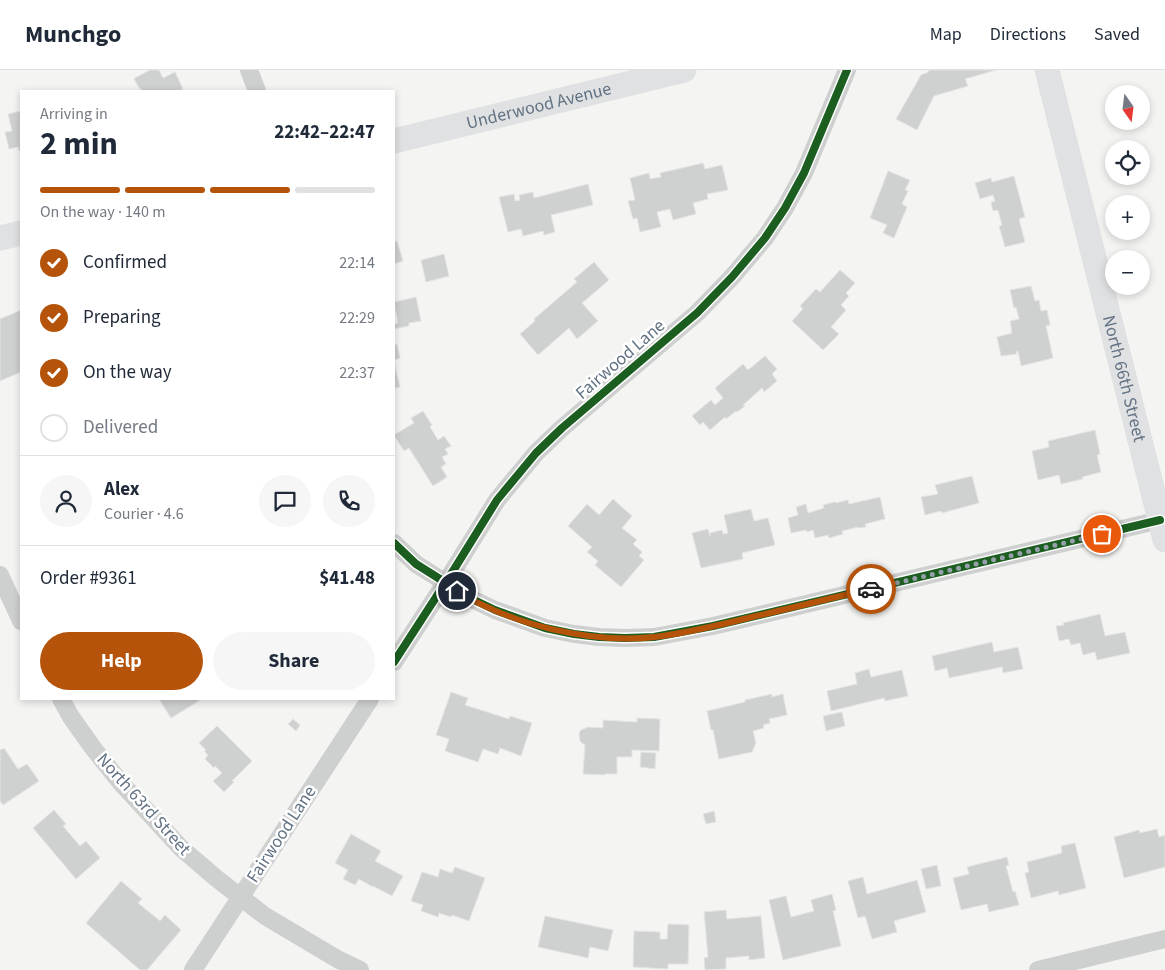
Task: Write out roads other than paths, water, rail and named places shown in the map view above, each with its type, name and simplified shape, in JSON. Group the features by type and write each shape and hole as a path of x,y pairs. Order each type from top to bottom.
{"street":[{"path":"249,70 257,90"},
{"name":"Underwood Avenue","path":"395,141 684,70"},
{"name":"Fairwood Lane","path":"395,660 497,500 536,453 562,428 697,313 732,277 765,238 785,208 804,173 848,70"},
{"name":"North 66th Street","path":"1047,70 1163,530"},
{"path":"0,238 20,232"},
{"path":"395,544 416,564 470,598 495,610 546,628 574,634 625,638 654,637 722,624 1163,530"},
{"path":"0,575 20,619"},
{"name":"North 63rd Street","path":"62,700 93,748 121,783 182,848 216,878 265,916 339,960 360,970"},
{"name":"Fairwood Lane","path":"193,970 369,700"},
{"path":"1038,970 1165,940"}]}
